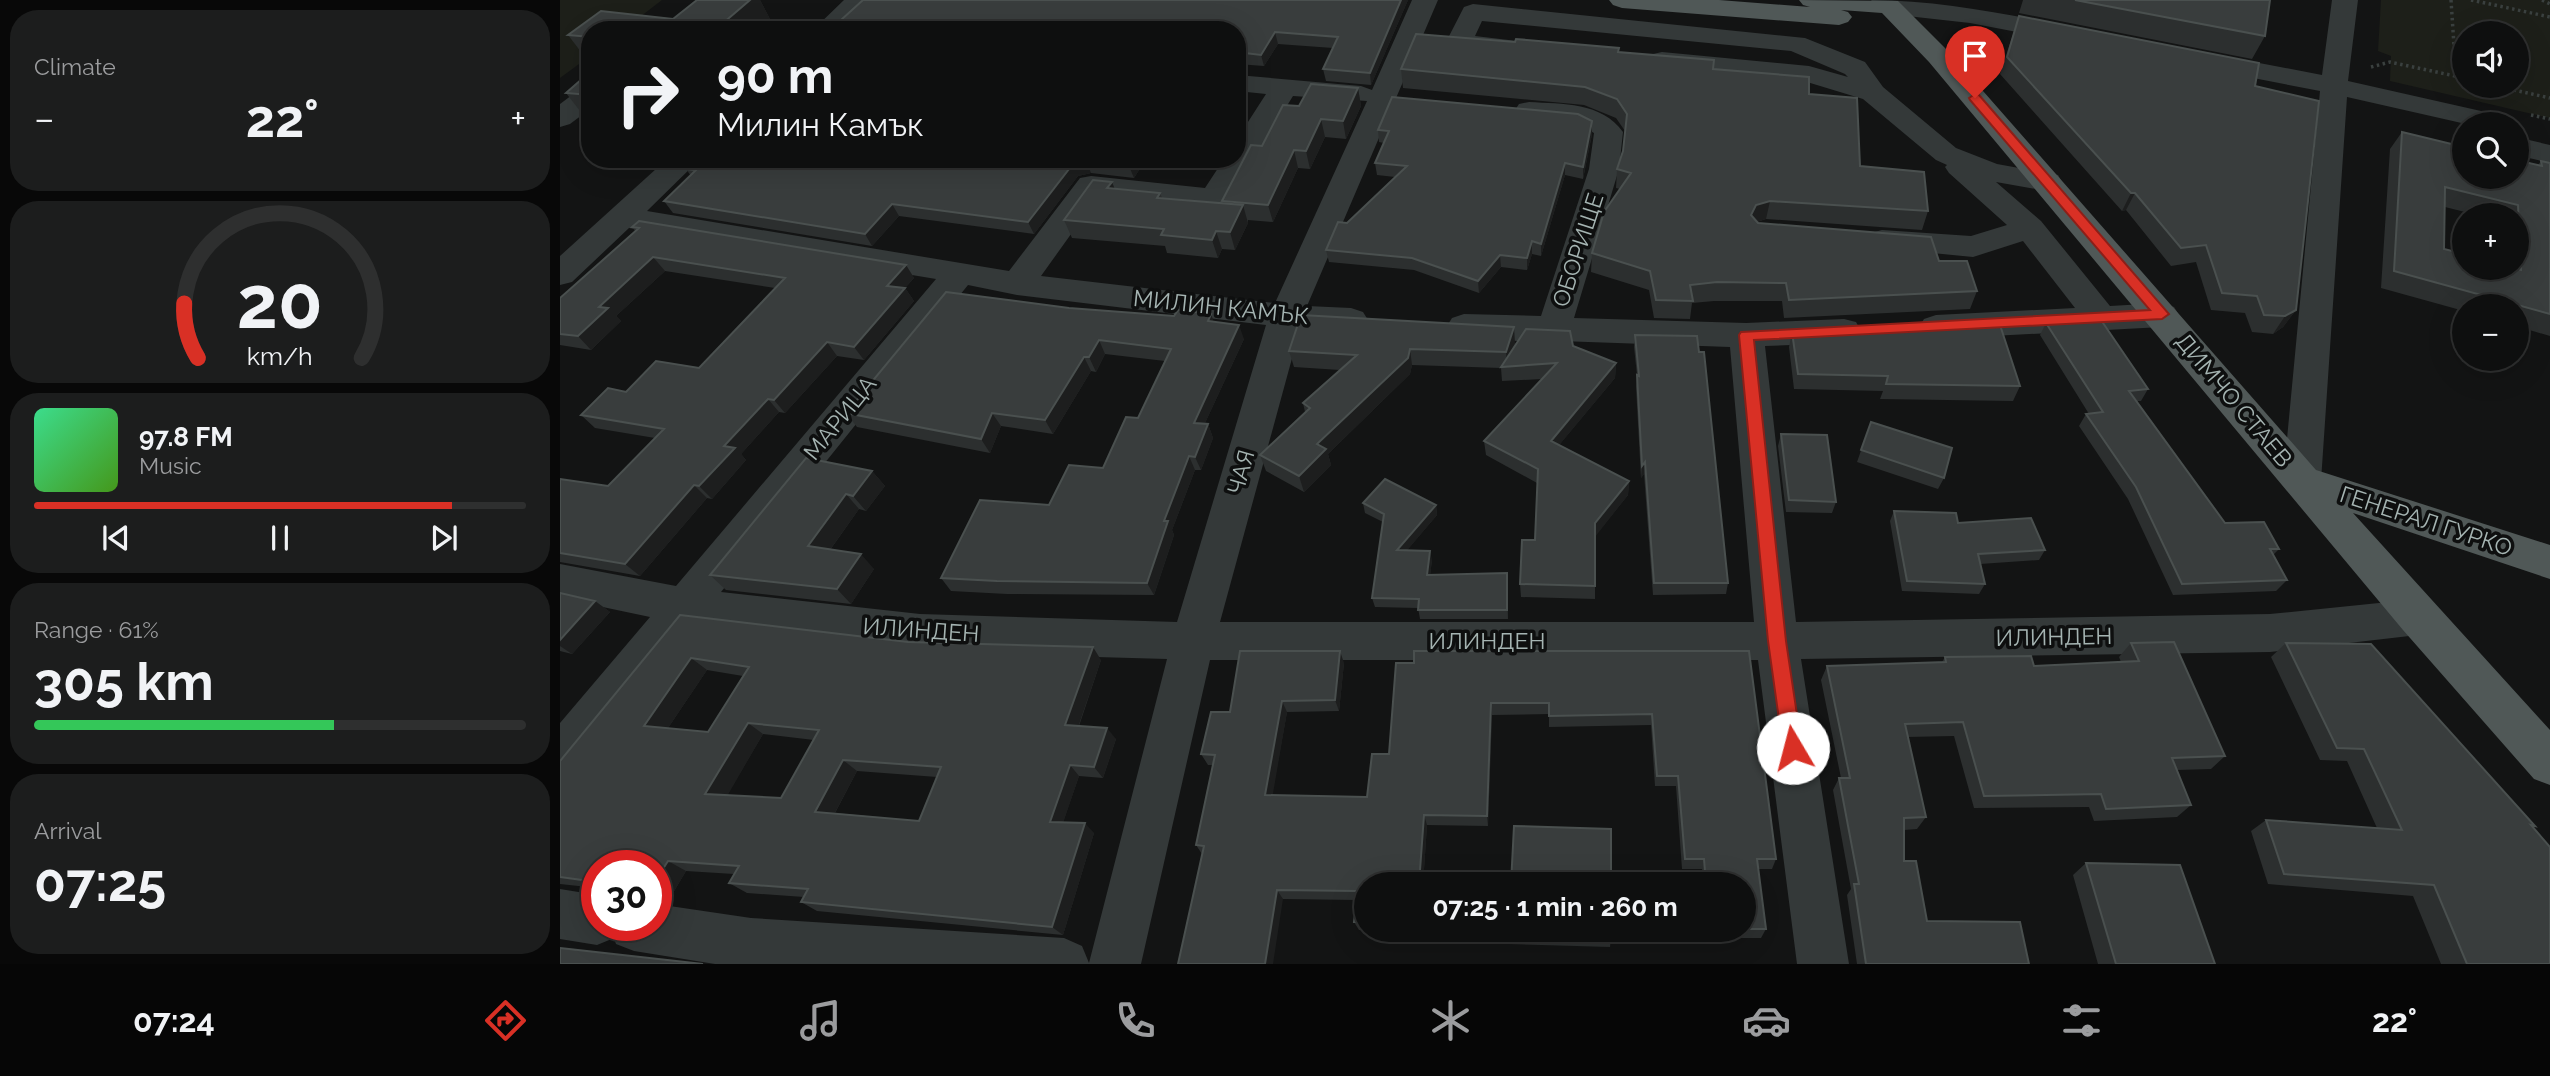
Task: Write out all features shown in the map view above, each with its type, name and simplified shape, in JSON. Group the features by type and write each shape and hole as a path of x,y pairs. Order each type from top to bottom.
{"main road":[{"path":"1622,0 1893,10"},
{"path":"1812,0 1893,10"},
{"name":"ДИМЧО СТАЕВ","path":"1893,10 2048,182 2418,617 2550,763"},
{"name":"ГЕНЕРАЛ ГУРКО","path":"2302,481 2550,562"}],"street":[{"path":"836,21 859,0"},
{"name":"ЧАЯ","path":"1115,964 1193,641 1286,316 1396,98 1425,0"},
{"path":"2302,481 2333,95 2345,0"},
{"path":"1893,10 1968,32 2090,46"},
{"path":"1527,48 1459,43 1472,12 1796,44 1855,68 1873,93 2030,228 2102,319"},
{"path":"1634,58 1809,74 1873,93"},
{"path":"2184,65 2452,115"},
{"path":"1246,84 1396,98"},
{"path":"1246,148 1284,88"},
{"path":"2333,95 2452,130"},
{"path":"560,118 581,101"},
{"name":"ОБОРИЩЕ","path":"1504,108 1584,116 1597,121 1609,132 1604,169 1552,331"},
{"path":"560,130 581,132"},
{"path":"2529,131 2550,135"},
{"path":"2529,149 2550,154"},
{"path":"1945,154 1990,172 2048,182"},
{"path":"560,274 675,168"},
{"path":"1017,284 1091,185 1214,199 1234,168"},
{"name":"МИЛИН КАМЪК","path":"622,217 960,272 1017,284 1286,316 1379,321"},
{"path":"1849,238 1973,247 2030,228"},
{"name":"МАРИЦА","path":"560,758 960,272"},
{"path":"1910,328 2162,314"},
{"path":"1433,324 1552,331 1746,335 1869,330"},
{"path":"1746,335 1777,641 1823,964"},
{"name":"ИЛИНДЕН","path":"560,581 685,606 920,633 1193,641 1777,641 2270,633 2418,617"},
{"path":"560,915 581,918"},
{"path":"672,932 751,944 1064,964"}],"path":[{"path":"2451,0 2452,21"},
{"path":"2471,0 2550,17"},
{"path":"2542,0 2550,4"},
{"path":"2361,71 2390,62 2452,75"},
{"path":"2529,93 2550,97"}],"shaded area":[{"path":"560,0 662,0 635,21 581,21 581,63 560,78"},
{"path":"2381,0 2550,0 2550,118 2464,98 2529,98 2529,21 2452,21 2452,95 2390,81 2391,56 2378,51"}],"building":[{"path":"697,0 750,0 726,21 587,21 601,11 673,19"},
{"path":"863,0 1401,0 1370,73 1323,69 1338,37 1275,32 1261,55 1246,53 1246,21 840,21"},
{"path":"2075,0 2270,0 2265,36"},
{"path":"2019,16 2259,63 2255,86 2319,101 2296,310 2285,316 2264,315 2257,296 2222,293 2206,245 2181,248 2135,193 2131,193 2007,57"},
{"path":"581,26 581,36 568,35"},
{"path":"1416,34 1515,42 1516,39 1619,48 1618,52 1714,60 1713,69 1809,77 1809,94 1857,98 1860,166 1924,172 1928,211 1770,201 1756,205 1751,215 1758,223 1931,237 1939,261 1967,261 1977,291 1789,300 1786,283 1717,282 1690,285 1693,301 1656,300 1650,271 1592,253 1604,212 1631,173 1617,169 1623,151 1627,114 1617,99 1585,87 1401,69"},
{"path":"581,80 581,94 566,93"},
{"path":"1311,84 1358,88 1343,121 1321,119 1306,151 1294,150 1268,205 1222,201 1239,168 1246,168 1246,155 1251,145 1262,146 1283,105 1299,106"},
{"path":"1392,97 1578,114 1592,121 1583,167 1565,163 1541,244 1532,241 1527,258 1500,255 1478,281 1412,258 1326,250 1338,222 1347,223 1407,166 1375,163 1389,131 1378,130"},
{"path":"2402,132 2452,144 2452,189 2445,187 2444,249 2452,251 2452,280 2529,280 2529,203 2510,203 2453,189 2529,189 2529,163 2542,166 2541,161 2550,163 2550,314 2529,308 2529,294 2477,294 2394,271"},
{"path":"1070,168 1028,222 892,204 865,234 664,201 696,170 686,169"},
{"path":"1093,180 1112,182 1107,188 1160,193 1157,198 1243,205 1230,232 1216,231 1212,240 1161,235 1164,229 1064,220"},
{"path":"639,221 906,265 887,286 905,288 854,347 827,342 774,400 768,399 724,446 735,448 699,486 694,485 625,564 560,553 560,479 608,486 664,429 581,415 608,388 626,392 656,361 699,368 785,278 653,257 599,307 608,308 578,336 560,334 560,298 639,228 632,227"},
{"path":"946,292 1069,308 1174,316 1178,310 1211,314 1208,321 1239,325 1194,423 1208,424 1195,457 1189,456 1164,521 1168,521 1147,583 941,578 980,500 1049,505 1069,465 1103,468 1126,417 1138,418 1171,349 1099,340 1089,357 1084,357 1045,420 992,413 981,439 846,413"},
{"path":"1301,315 1514,327 1506,352 1410,349 1408,358 1317,444 1326,449 1299,476 1260,455 1310,408 1303,403 1357,355 1289,351"},
{"path":"2101,320 2148,389 2129,391 2225,523 2264,522 2279,549 2270,549 2287,580 2182,584 2136,487 2086,414 2103,412 2046,323"},
{"path":"1986,323 1987,326 2000,325 2020,386 1886,384 1888,376 1798,374 1792,332"},
{"path":"1526,329 1570,331 1573,346 1616,363 1551,441 1629,481 1595,523 1595,586 1520,584 1522,540 1535,540 1538,469 1484,441 1557,363 1501,367"},
{"path":"1635,335 1697,336 1699,352 1704,352 1728,583 1654,583 1645,462 1642,466"},
{"path":"1871,422 1952,448 1944,478 1861,450"},
{"path":"1781,434 1827,435 1836,502 1789,500"},
{"path":"806,458 872,471 853,496 846,494 808,546 861,554 837,589 710,575"},
{"path":"1385,479 1436,505 1397,550 1430,551 1427,575 1507,573 1507,610 1418,610 1419,599 1372,598 1384,514 1363,503"},
{"path":"1894,511 1956,513 1958,523 2031,518 2045,550 1978,554 1985,584 1907,581"},
{"path":"560,593 595,601 560,640"},
{"path":"680,615 908,642 1093,647 1065,725 1107,728 1094,767 1070,765 1050,822 1085,823 1052,927 801,902 808,889 729,883 739,866 672,861 672,850 581,850 581,880 560,877 560,761","holes":["691,658 749,667 708,732 644,726","748,723 819,730 781,798 705,794","843,760 941,767 919,821 815,812"]},
{"path":"2174,642 2225,756 2172,758 2191,805 2106,809 2101,794 1984,796 1963,722 1905,724 1926,817 1904,818 1904,861 1916,861 1927,921 2020,922 2029,964 1866,964 1854,884 1859,884 1839,778 1850,778 1827,666 1946,662 1945,657 2031,656 2034,666 2139,661 2131,643"},
{"path":"2286,643 2371,644 2535,826 2531,825 2550,847 2550,964 2467,964 2434,885 2284,874 2266,820 2402,830 2364,749 2337,748"},
{"path":"1240,651 1340,651 1335,700 1282,701 1265,795 1367,797 1372,754 1389,754 1396,663 1414,663 1414,651 1749,651 1776,859 1757,859 1766,929 1756,929 1756,872 1705,872 1704,859 1685,859 1678,776 1657,776 1652,714 1549,716 1549,703 1491,703 1487,816 1424,815 1420,872 1354,872 1354,891 1277,890 1265,964 1178,964 1204,846 1196,845 1215,755 1201,754 1211,712 1230,712"},
{"path":"1514,826 1611,829 1611,872 1512,872"},
{"path":"2086,863 2180,865 2215,964 2116,964"},
{"path":"560,948 703,964 560,964"}],"route":[{"path":"1793,748 1777,641 1746,335 2162,314 1975,98"}]}
